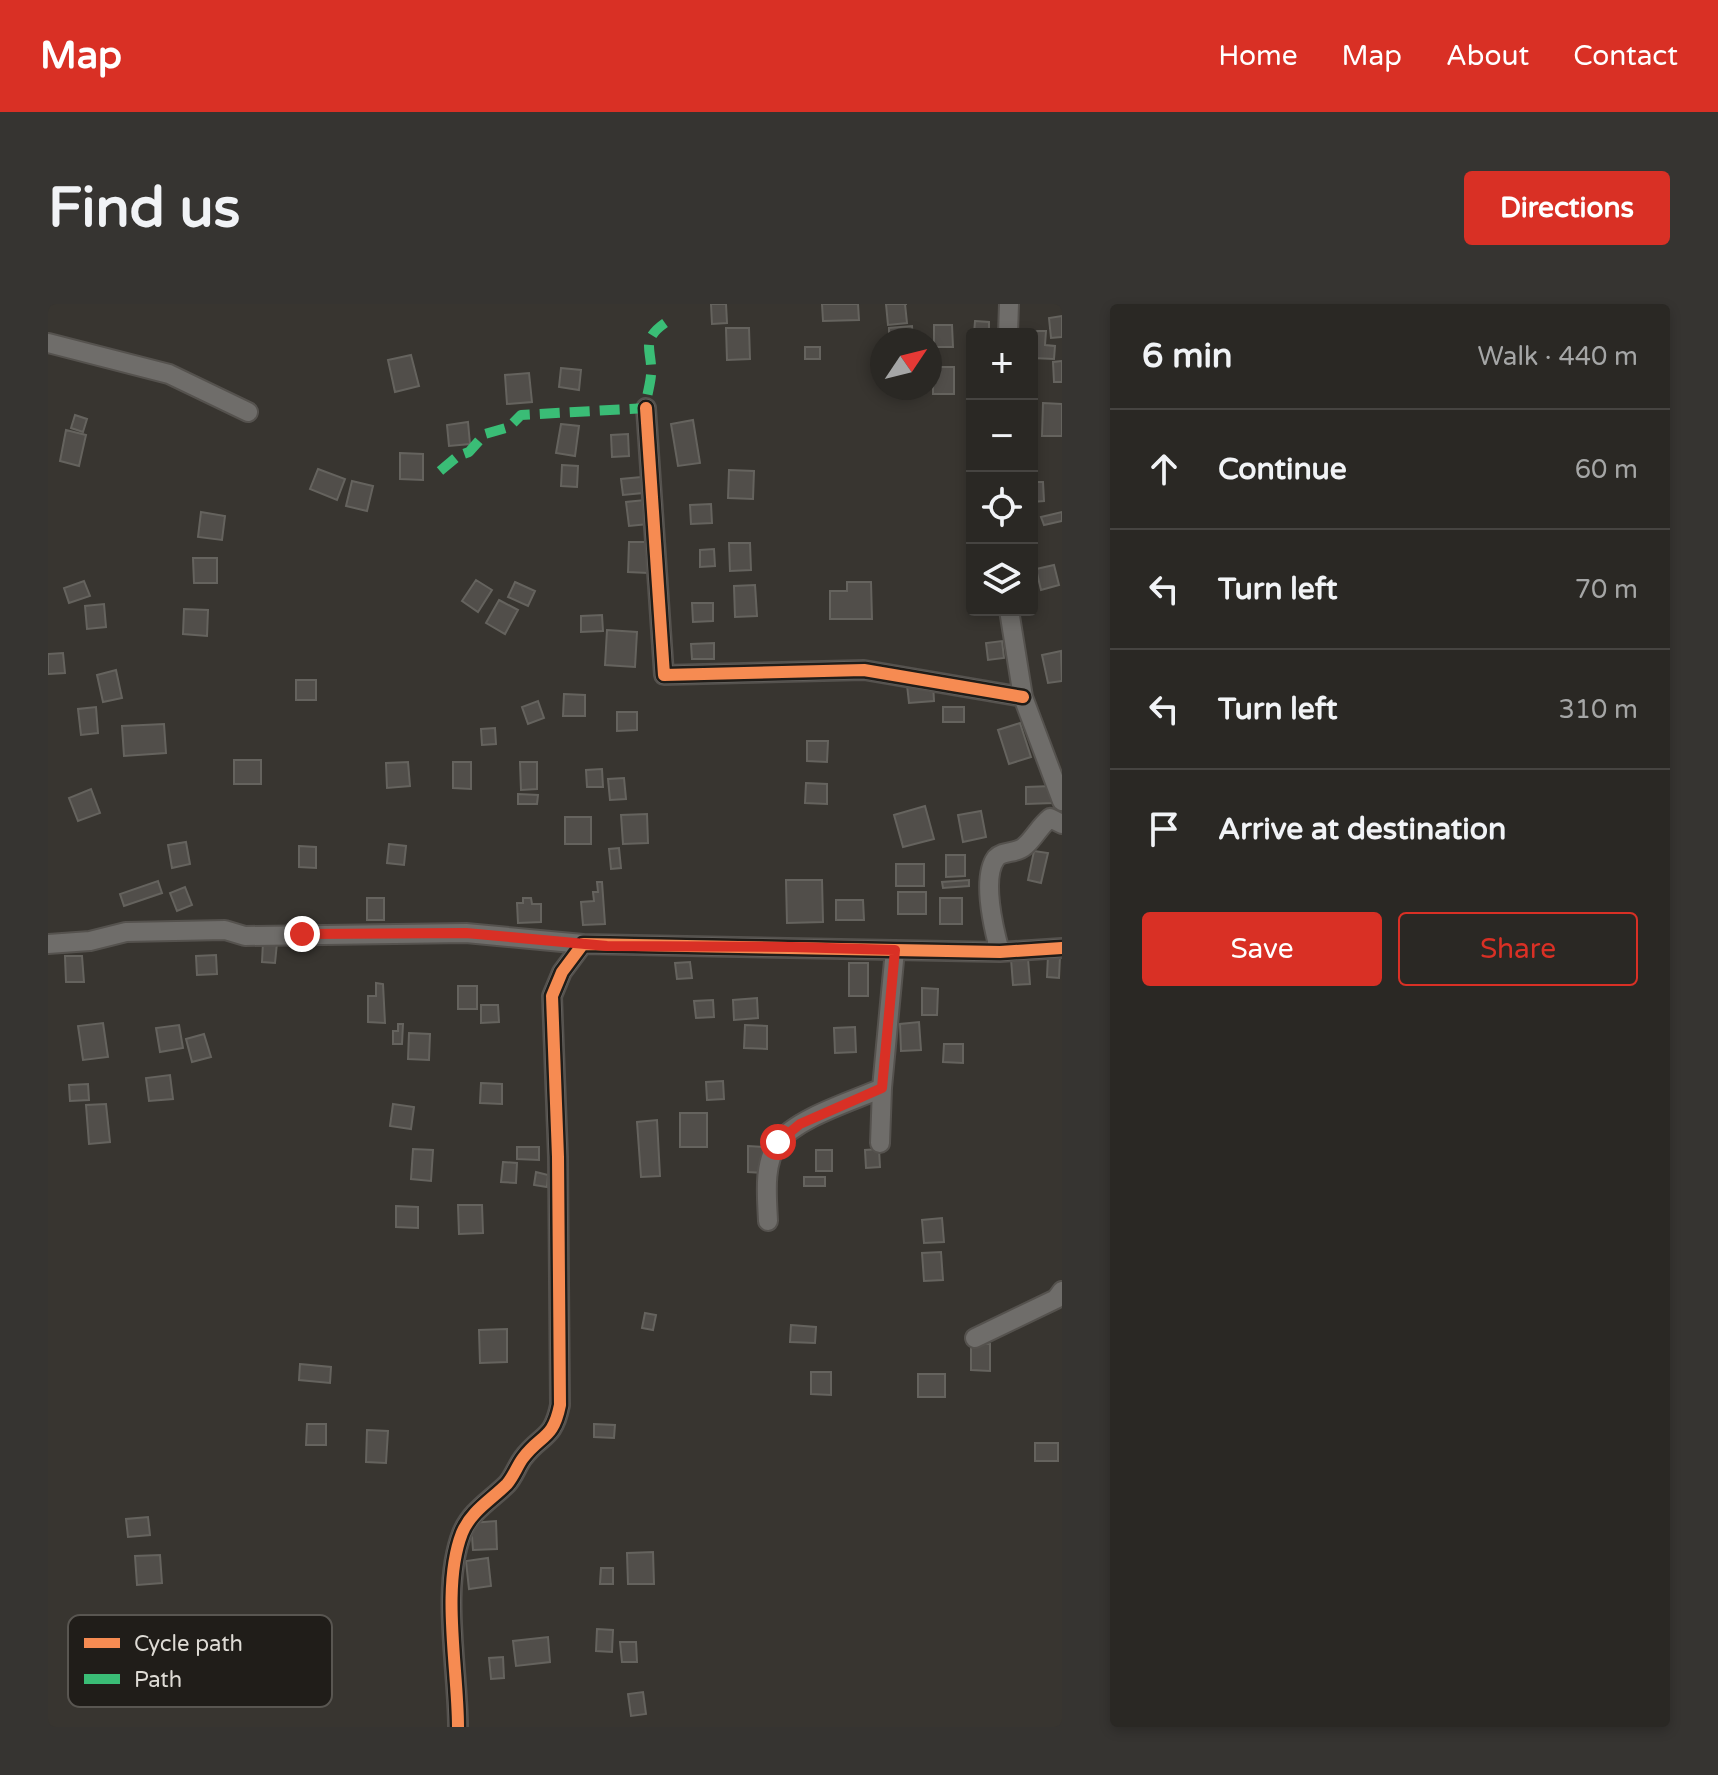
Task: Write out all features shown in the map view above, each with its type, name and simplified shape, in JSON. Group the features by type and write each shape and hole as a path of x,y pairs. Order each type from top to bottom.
{"street":[{"path":"1008,328 1009,304"},
{"path":"48,343 169,374 248,412"},
{"path":"646,408 664,675 864,670 1023,697"},
{"path":"1010,616 1023,697 1062,801"},
{"path":"1000,952 990,908 996,858 1021,849 1050,818 1062,824"},
{"path":"48,944 90,941 126,932 225,930 245,936 466,933 583,944 1000,952 1062,948"},
{"path":"458,1727 452,1582 462,1533 481,1506 508,1482 522,1459 548,1436 556,1424 560,1405 558,1157 552,996 562,972 583,944"},
{"path":"880,1143 895,950"},
{"path":"768,1221 770,1162 778,1142 800,1124 882,1088"},
{"path":"975,1338 1056,1299 1062,1291"}],"building":[{"path":"711,304 726,304 727,323 712,324"},
{"path":"822,304 858,304 859,320 823,321"},
{"path":"886,304 905,304 907,323 888,325"},
{"path":"1062,316 1062,337 1051,338 1049,318"},
{"path":"975,321 989,322 989,328 974,328"},
{"path":"934,325 952,325 953,347 942,347 942,328 934,328"},
{"path":"726,328 749,328 750,359 727,360"},
{"path":"1038,331 1046,331 1045,345 1055,346 1054,359 1038,358"},
{"path":"805,347 820,347 820,359 805,359"},
{"path":"411,355 419,386 395,392 388,360"},
{"path":"1062,361 1062,382 1054,382 1053,362"},
{"path":"942,367 954,367 954,394 942,394"},
{"path":"561,368 581,370 579,390 559,387"},
{"path":"529,373 532,402 507,404 505,375"},
{"path":"1043,403 1062,404 1062,436 1042,436"},
{"path":"75,415 87,419 83,432 71,428"},
{"path":"693,420 700,463 678,466 671,424"},
{"path":"468,422 470,444 449,446 447,425"},
{"path":"561,424 579,426 575,456 556,453"},
{"path":"66,430 86,435 79,466 60,461"},
{"path":"628,434 629,456 612,457 611,435"},
{"path":"400,453 423,454 423,480 400,479"},
{"path":"562,465 578,466 577,487 561,486"},
{"path":"318,469 345,479 337,500 310,489"},
{"path":"729,470 754,471 753,499 728,498"},
{"path":"641,477 643,493 623,495 621,479"},
{"path":"352,481 373,486 367,511 346,506"},
{"path":"1038,482 1043,482 1044,501 1038,502"},
{"path":"645,500 648,524 629,526 626,502"},
{"path":"711,504 712,523 691,524 690,505"},
{"path":"201,512 225,516 222,540 198,537"},
{"path":"1062,512 1062,521 1044,525 1041,517"},
{"path":"629,542 649,542 648,573 628,572"},
{"path":"729,543 750,543 751,570 730,571"},
{"path":"714,549 715,566 700,567 700,550"},
{"path":"193,558 217,558 217,583 194,583"},
{"path":"1054,565 1059,585 1041,590 1038,569"},
{"path":"476,580 492,590 478,612 462,601"},
{"path":"84,581 90,596 69,603 64,588"},
{"path":"515,582 535,591 528,606 508,597"},
{"path":"847,582 871,582 872,619 830,619 830,591 847,591"},
{"path":"755,585 757,616 735,617 734,586"},
{"path":"499,600 518,610 505,634 486,623"},
{"path":"692,603 713,603 713,621 693,622"},
{"path":"104,604 106,627 87,629 85,606"},
{"path":"184,609 208,610 207,636 183,634"},
{"path":"602,615 603,631 581,632 581,616"},
{"path":"607,630 637,632 635,667 605,665"},
{"path":"1002,641 1004,658 988,660 986,643"},
{"path":"714,643 714,659 692,659 691,644"},
{"path":"1061,651 1062,681 1048,683 1042,655"},
{"path":"63,653 65,673 48,674 48,654"},
{"path":"116,670 122,698 103,702 97,675"},
{"path":"296,680 316,680 316,700 296,700"},
{"path":"933,683 934,701 909,703 907,685"},
{"path":"564,694 585,695 585,716 563,716"},
{"path":"538,701 544,718 528,724 522,707"},
{"path":"96,707 98,733 81,735 78,709"},
{"path":"943,707 964,707 964,722 943,722"},
{"path":"617,712 637,712 637,730 617,731"},
{"path":"1020,723 1031,757 1009,764 998,730"},
{"path":"164,724 166,753 124,756 122,726"},
{"path":"495,728 496,744 482,745 481,729"},
{"path":"807,741 828,741 827,762 807,761"},
{"path":"234,760 261,760 261,784 234,784"},
{"path":"408,762 410,786 387,788 386,763"},
{"path":"453,762 471,762 471,789 453,788"},
{"path":"520,762 537,762 537,789 521,790"},
{"path":"602,769 603,787 587,787 586,770"},
{"path":"624,778 626,799 610,800 608,779"},
{"path":"806,783 827,784 827,804 805,803"},
{"path":"1052,786 1053,803 1026,804 1026,787"},
{"path":"91,789 100,813 78,821 69,798"},
{"path":"518,794 538,795 537,804 518,804"},
{"path":"925,806 934,839 903,847 894,815"},
{"path":"981,811 986,837 963,842 958,815"},
{"path":"647,814 648,843 623,844 621,815"},
{"path":"565,817 591,817 591,844 565,844"},
{"path":"186,842 190,864 172,868 168,845"},
{"path":"389,844 406,846 404,865 387,863"},
{"path":"299,846 316,847 316,868 299,867"},
{"path":"619,848 621,868 611,869 609,849"},
{"path":"1034,851 1048,853 1041,883 1028,880"},
{"path":"946,855 965,855 965,876 946,877"},
{"path":"896,864 924,864 924,886 896,886"},
{"path":"786,880 822,880 823,922 787,923"},
{"path":"969,880 969,886 943,888 942,882"},
{"path":"158,881 162,893 124,906 120,894"},
{"path":"597,882 602,882 605,924 583,925 581,902 594,901 593,892 598,892"},
{"path":"185,887 192,905 177,911 170,893"},
{"path":"898,892 926,892 926,914 898,914"},
{"path":"367,898 384,898 384,920 367,920"},
{"path":"523,898 531,898 532,904 541,904 541,922 518,923 517,903 523,903"},
{"path":"940,898 962,898 962,924 940,924"},
{"path":"836,900 863,900 864,920 836,920"},
{"path":"263,942 277,943 275,963 262,962"},
{"path":"216,955 217,974 197,975 196,956"},
{"path":"1048,955 1060,956 1059,978 1047,977"},
{"path":"65,956 82,956 84,982 66,982"},
{"path":"1028,958 1030,984 1013,985 1011,959"},
{"path":"690,962 692,978 677,979 675,963"},
{"path":"849,963 868,963 868,996 849,996"},
{"path":"376,983 383,984 385,1023 368,1022 368,996 376,996"},
{"path":"458,986 477,986 477,1009 458,1009"},
{"path":"922,988 938,989 937,1015 922,1015"},
{"path":"757,998 758,1018 734,1020 733,1000"},
{"path":"713,1000 714,1017 696,1018 694,1001"},
{"path":"481,1005 498,1005 499,1022 481,1023"},
{"path":"919,1022 921,1050 901,1051 900,1024"},
{"path":"103,1023 108,1057 83,1060 78,1026"},
{"path":"398,1024 403,1024 402,1044 393,1044 393,1031 398,1031"},
{"path":"179,1025 183,1048 160,1052 156,1028"},
{"path":"745,1025 767,1026 767,1049 744,1048"},
{"path":"855,1027 856,1052 835,1053 834,1028"},
{"path":"409,1033 430,1034 429,1060 408,1059"},
{"path":"204,1034 211,1057 192,1062 186,1039"},
{"path":"944,1044 963,1044 963,1063 943,1062"},
{"path":"170,1075 173,1099 149,1101 146,1078"},
{"path":"723,1081 724,1099 707,1100 706,1082"},
{"path":"481,1083 502,1084 502,1104 480,1103"},
{"path":"88,1084 89,1100 70,1101 69,1085"},
{"path":"106,1104 110,1142 89,1144 86,1105"},
{"path":"393,1104 414,1107 411,1129 390,1126"},
{"path":"680,1113 707,1113 707,1147 680,1147"},
{"path":"657,1120 660,1176 641,1177 637,1122"},
{"path":"748,1146 766,1147 765,1173 748,1172"},
{"path":"517,1147 539,1147 539,1160 517,1159"},
{"path":"413,1149 433,1150 431,1181 411,1179"},
{"path":"879,1149 880,1167 866,1168 865,1150"},
{"path":"816,1150 832,1150 832,1171 816,1171"},
{"path":"503,1162 517,1163 516,1183 501,1182"},
{"path":"536,1172 548,1175 547,1187 534,1185"},
{"path":"804,1177 825,1177 825,1186 804,1186"},
{"path":"458,1205 482,1205 483,1233 459,1234"},
{"path":"396,1206 418,1207 418,1228 396,1227"},
{"path":"942,1218 944,1242 924,1243 922,1220"},
{"path":"941,1252 943,1280 924,1281 922,1253"},
{"path":"645,1313 656,1315 653,1330 642,1328"},
{"path":"791,1325 816,1327 815,1343 790,1342"},
{"path":"507,1329 507,1362 480,1363 479,1330"},
{"path":"971,1343 990,1344 990,1371 971,1370"},
{"path":"300,1364 331,1367 330,1383 299,1380"},
{"path":"811,1372 831,1372 831,1395 811,1394"},
{"path":"918,1374 945,1374 945,1397 918,1397"},
{"path":"307,1424 326,1424 326,1445 306,1445"},
{"path":"594,1424 615,1425 614,1438 594,1437"},
{"path":"367,1430 388,1431 386,1463 366,1462"},
{"path":"1035,1443 1058,1443 1058,1461 1035,1461"},
{"path":"148,1517 150,1535 128,1537 126,1519"},
{"path":"496,1521 497,1549 473,1550 471,1523"},
{"path":"653,1552 654,1584 628,1584 627,1553"},
{"path":"160,1555 162,1583 137,1585 135,1556"},
{"path":"488,1558 491,1586 469,1589 466,1561"},
{"path":"601,1568 613,1568 613,1584 600,1584"},
{"path":"597,1629 613,1630 612,1652 596,1651"},
{"path":"548,1637 550,1662 516,1666 513,1641"},
{"path":"620,1642 636,1642 637,1662 622,1662"},
{"path":"503,1657 504,1678 491,1679 489,1658"},
{"path":"643,1692 646,1714 631,1716 628,1694"}],"marked path":[{"path":"440,471 458,456 469,452 485,434 509,427 521,415 646,408 651,375 650,341 665,323"}],"cycle path":[{"path":"646,408 664,675 864,670 1023,697"},
{"path":"458,1727 452,1603 456,1554 462,1533 471,1518 512,1478 529,1450 550,1431 560,1405 558,1157 552,996 562,972 583,944 1000,952 1062,948"}],"route":[{"path":"302,934 466,933 607,946 895,950 882,1088 800,1124 778,1142"}]}
